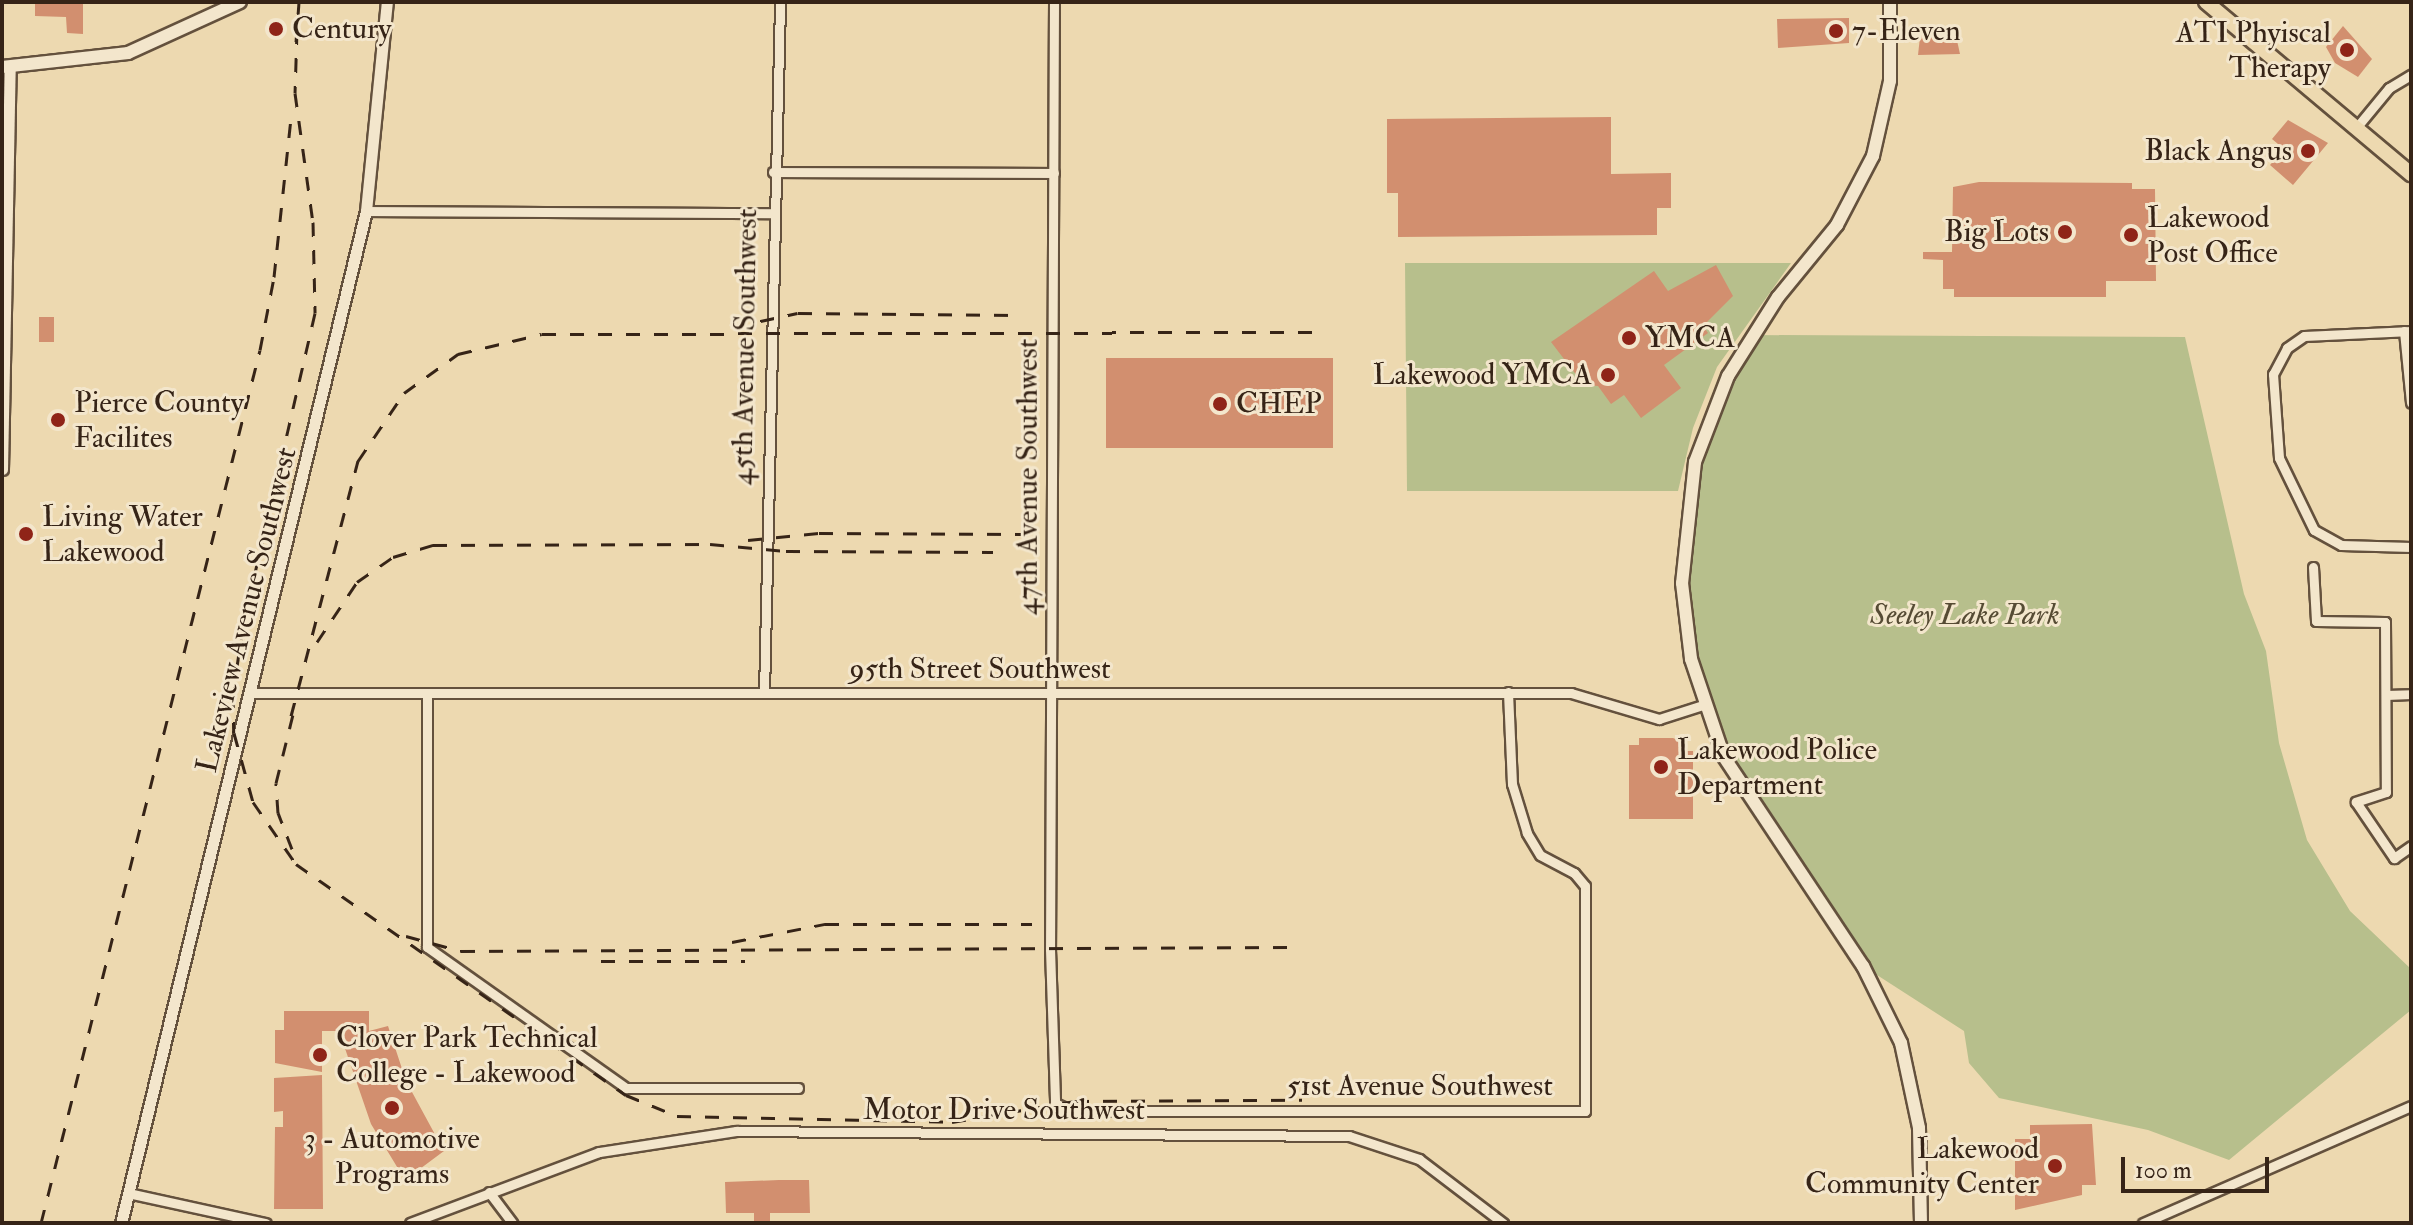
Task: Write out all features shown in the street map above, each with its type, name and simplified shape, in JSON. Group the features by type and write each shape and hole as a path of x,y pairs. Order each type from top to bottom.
{"main road":[{"path":"6,67 128,53 240,2"},
{"path":"1890,2 1887,100 1865,174 1837,225 1752,335 1728,376 1695,462 1682,583 1703,705 1737,782 1863,966 1893,1023 1916,1107 1921,1223"},
{"path":"2206,2 2411,174"}],"street":[{"name":"Lakeview Avenue Southwest","path":"121,1223 366,211 387,2"},
{"name":"45th Avenue Southwest","path":"764,693 771,213 780,2"},
{"name":"47th Avenue Southwest","path":"1051,1097 1054,2"},
{"path":"2,469 6,67"},
{"path":"2356,128 2389,88 2411,75"},
{"path":"773,172 1054,173"},
{"path":"366,211 771,213"},
{"path":"2411,403 2407,331 2321,331 2295,341 2275,365 2279,458 2308,521 2323,536 2341,545 2411,547"},
{"path":"2313,567 2316,621 2385,622 2386,792 2356,802 2394,858 2411,846"},
{"name":"51st Avenue Southwest","path":"1051,1097 1072,1111 1585,1111 1585,886 1574,873 1540,855 1527,833 1512,784 1508,692"},
{"name":"95th Street Southwest","path":"251,693 1571,693 1650,719 1703,705"},
{"path":"427,693 427,947 626,1088 798,1088"},
{"path":"2386,695 2411,694"},
{"path":"2143,1223 2411,1106"},
{"name":"Motor Drive Southwest","path":"410,1223 599,1152 700,1132 1294,1133 1379,1142 1419,1159 1503,1223"},
{"path":"489,1192 512,1223"},
{"path":"128,1193 266,1223"}],"green space":[{"path":"1405,263 1791,263 1717,367 1693,428 1678,491 1407,491"},
{"name":"Seeley Lake Park","path":"1752,335 2185,337 2244,594 2266,651 2279,743 2307,840 2350,911 2411,969 2411,1010 2229,1160 2148,1130 1999,1098 1969,1063 1964,1031 1863,966 1750,804 1703,705 1682,583 1695,462"}],"building":[{"path":"35,2 83,2 83,34 67,33 66,17 35,16"},
{"path":"1849,18 1849,43 1778,48 1777,19"},
{"name":"ATI Phyiscal Therapy","path":"2343,26 2372,59 2358,77 2335,63 2326,47"},
{"path":"1954,27 1960,54 1918,55 1921,28"},
{"path":"1611,117 1611,174 1671,173 1671,208 1657,208 1657,235 1398,237 1398,193 1387,193 1387,119"},
{"name":"Black Angus","path":"2288,120 2328,143 2293,185 2270,165 2284,149 2272,139"},
{"path":"1979,182 2132,183 2132,189 2155,189 2156,281 2106,281 2106,297 1954,297 1954,289 1943,289 1943,260 1923,259 1923,252 1952,252 1953,187"},
{"name":"YMCA","path":"1716,265 1733,296 1703,326 1708,333 1664,365 1681,388 1641,418 1624,395 1611,404 1598,386 1584,385 1551,342 1654,271 1668,291"},
{"path":"39,317 54,317 54,342 39,342"},
{"name":"CHEP","path":"1106,358 1333,358 1333,448 1106,448"},
{"name":"Lakewood Police Department","path":"1639,738 1673,738 1682,742 1682,751 1693,751 1693,819 1629,819 1629,745 1639,745"},
{"name":"3 - Automotive Programs","path":"284,1011 369,1011 369,1031 388,1026 406,1081 444,1151 405,1180 371,1124 339,1031 322,1031 322,1072 275,1063 275,1030 284,1030"},
{"path":"322,1075 323,1209 274,1209 275,1127 283,1127 283,1111 274,1112 274,1078"},
{"name":"Lakewood Community Center","path":"2092,1124 2096,1185 2082,1185 2082,1195 2015,1210 2015,1139 2030,1139 2030,1125"},
{"path":"809,1180 810,1213 770,1213 770,1223 754,1223 754,1213 726,1213 725,1182"}],"railway":[{"path":"296,42 299,2"},
{"path":"297,30 295,93 313,222 315,313 243,626 233,694 234,733 253,802 296,864 626,1095 677,1116 952,1122 1075,1101 1302,1100"},
{"path":"41,1223 260,350 274,277 291,118"},
{"path":"733,327 798,313 1017,315"},
{"path":"291,716 358,461 404,393 458,354 542,334 1326,332"},
{"path":"748,540 819,533 1021,534"},
{"path":"317,642 357,582 393,557 433,545 710,544 786,551 993,552"},
{"path":"292,849 278,813 276,783 295,706"},
{"path":"732,942 825,924 1032,924"},
{"path":"406,936 461,951 1290,947"},
{"path":"601,961 745,961"}],"place":[{"name":"Century","path":"276,29"},
{"name":"7-Eleven","path":"1836,31"},
{"name":"ATI Phyiscal Therapy","path":"2347,50"},
{"name":"Black Angus","path":"2308,151"},
{"name":"Big Lots","path":"2065,232"},
{"name":"Lakewood Post Office","path":"2131,235"},
{"name":"YMCA","path":"1629,338"},
{"name":"Lakewood YMCA","path":"1608,375"},
{"name":"CHEP","path":"1220,404"},
{"name":"Pierce County Facilites","path":"58,420"},
{"name":"Living Water Lakewood","path":"26,534"},
{"name":"Lakewood Police Department","path":"1661,767"},
{"name":"Clover Park Technical College - Lakewood","path":"320,1055"},
{"name":"3 - Automotive Programs","path":"392,1108"},
{"name":"Lakewood Community Center","path":"2055,1166"}]}
